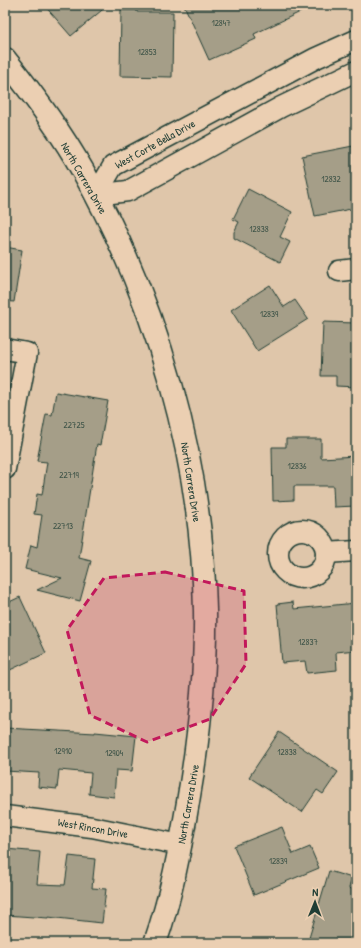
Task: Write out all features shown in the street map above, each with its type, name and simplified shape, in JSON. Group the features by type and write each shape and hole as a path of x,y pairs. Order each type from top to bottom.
{"street":[{"name":"West Corte Bella Drive","path":"96,195 113,166 316,58 356,40"},
{"name":"North Carrera Drive","path":"5,59 45,113 82,169 117,240 138,288 161,350 172,385 188,453 196,501 201,546 205,610 204,672 201,717 196,760 181,845 165,912 154,943"},
{"path":"96,195 128,191 281,107 356,71"},
{"path":"5,349 27,353 5,469"},
{"path":"326,553 356,551"},
{"name":"West Rincon Drive","path":"5,816 92,827 181,845"}],"highlighted area":[{"path":"165,572 244,591 246,664 210,719 147,742 90,715 67,630 104,578"}],"building":[{"path":"44,5 108,5 71,36"},
{"path":"184,5 315,5 254,34 256,39 209,60"},
{"path":"121,10 137,10 137,12 173,12 172,77 120,76"},
{"path":"353,146 356,162 356,208 315,216 302,156"},
{"path":"248,189 292,212 280,237 290,242 280,262 234,238 234,232 239,222 233,219"},
{"path":"5,247 22,250 14,302 5,301"},
{"path":"270,285 284,307 295,300 308,319 257,351 231,310"},
{"path":"323,322 356,323 356,387 336,386 336,376 321,376"},
{"path":"56,392 108,401 100,445 97,444 79,558 91,561 80,601 37,590 62,578 25,569 31,545 37,547 42,515 34,514 37,494 42,495 47,462 37,461 46,414 52,415"},
{"path":"286,439 321,439 321,458 356,456 356,506 334,507 333,486 294,486 294,500 273,501 272,447 286,447"},
{"path":"20,597 46,653 10,670 5,659 5,604"},
{"path":"293,602 294,609 356,603 356,650 336,652 337,670 307,673 305,661 282,663 277,604"},
{"path":"5,728 95,732 136,736 132,771 116,770 114,797 89,794 91,773 59,770 57,789 38,787 39,773 5,771"},
{"path":"279,732 338,772 323,794 317,790 302,812 249,777"},
{"path":"282,827 293,854 310,847 319,868 254,895 234,846"},
{"path":"5,849 40,852 37,884 65,885 69,856 95,859 92,888 106,889 102,923 48,917 5,915"},
{"path":"329,871 352,878 349,888 356,890 356,943 325,943 309,938"}]}
